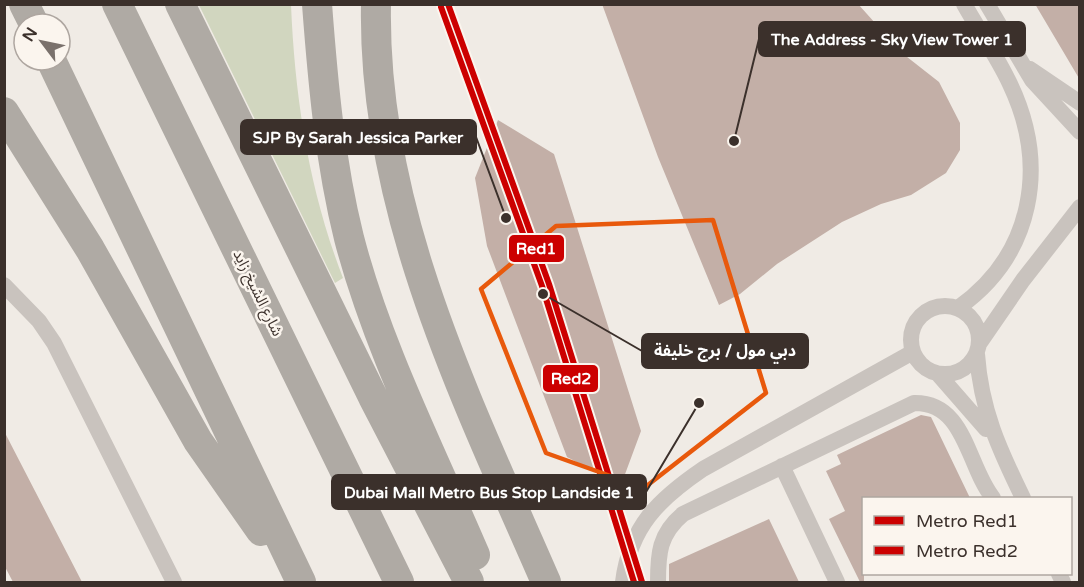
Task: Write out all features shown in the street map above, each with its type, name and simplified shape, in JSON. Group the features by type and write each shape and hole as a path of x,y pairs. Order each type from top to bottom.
{"highway":[{"name":"شارع الشيخ زايد","path":"117,4 399,582"},
{"path":"180,4 373,397 469,582"},
{"path":"317,4 330,142 338,191 364,287 381,334 487,582"},
{"path":"323,52 327,4"},
{"path":"376,4 378,62 385,124 402,215 417,265 474,416 546,582"},
{"path":"57,72 300,582"},
{"path":"4,112 90,249 198,441 300,582"}],"street":[{"path":"958,308 987,285 1011,253 1025,217 1030,179 1027,140 1018,103 1002,69 964,4"},
{"path":"987,4 1020,62 1045,97 1080,132"},
{"path":"1020,62 1080,102"},
{"path":"938,374 960,371 978,349 1046,250 1080,207"},
{"path":"1046,250 1080,222"},
{"path":"4,285 39,321 54,343 174,582"},
{"path":"997,444 969,407 938,374 919,362 913,352 912,330 918,320 936,307 958,308 970,316 978,329 982,401 997,444 1023,497"},
{"path":"623,582 626,564 636,536 652,510 674,490 704,469 913,352"},
{"path":"658,582 658,549 672,524 683,514 903,407 925,403 936,406 953,419 992,497"},
{"path":"783,466 837,582"}],"highlighted area":[{"path":"713,220 766,393 644,488 546,453 481,289 556,226"}],"green space":[{"path":"199,5 291,5 296,75 306,144 321,211 343,278 335,283"}],"building":[{"path":"602,4 858,4 902,53 939,82 960,123 960,150 946,173 911,195 881,204 842,222 777,264 740,294 719,305 658,157"},
{"path":"1035,4 1080,4 1080,80"},
{"path":"498,120 554,154 641,431 621,485 567,457 487,246 475,178"},
{"path":"921,415 931,417 970,497 862,497 862,575 864,575 864,582 860,582 829,519 845,511 826,471 841,464 837,455"},
{"path":"4,431 82,582 13,582 4,565"},
{"path":"769,519 799,582 669,582 669,564"}],"metro line":[{"name":"Red1","path":"448,4 549,284 642,582"},
{"name":"Red2","path":"441,7 542,286 634,582"}],"place":[{"name":"The Address - Sky View Tower 1","path":"734,141"},
{"name":"SJP By Sarah Jessica Parker","path":"506,218"},
{"name":"دبي مول / برج خليفة","path":"543,294"},
{"name":"Dubai Mall Metro Bus Stop Landside 1","path":"699,403"}]}
